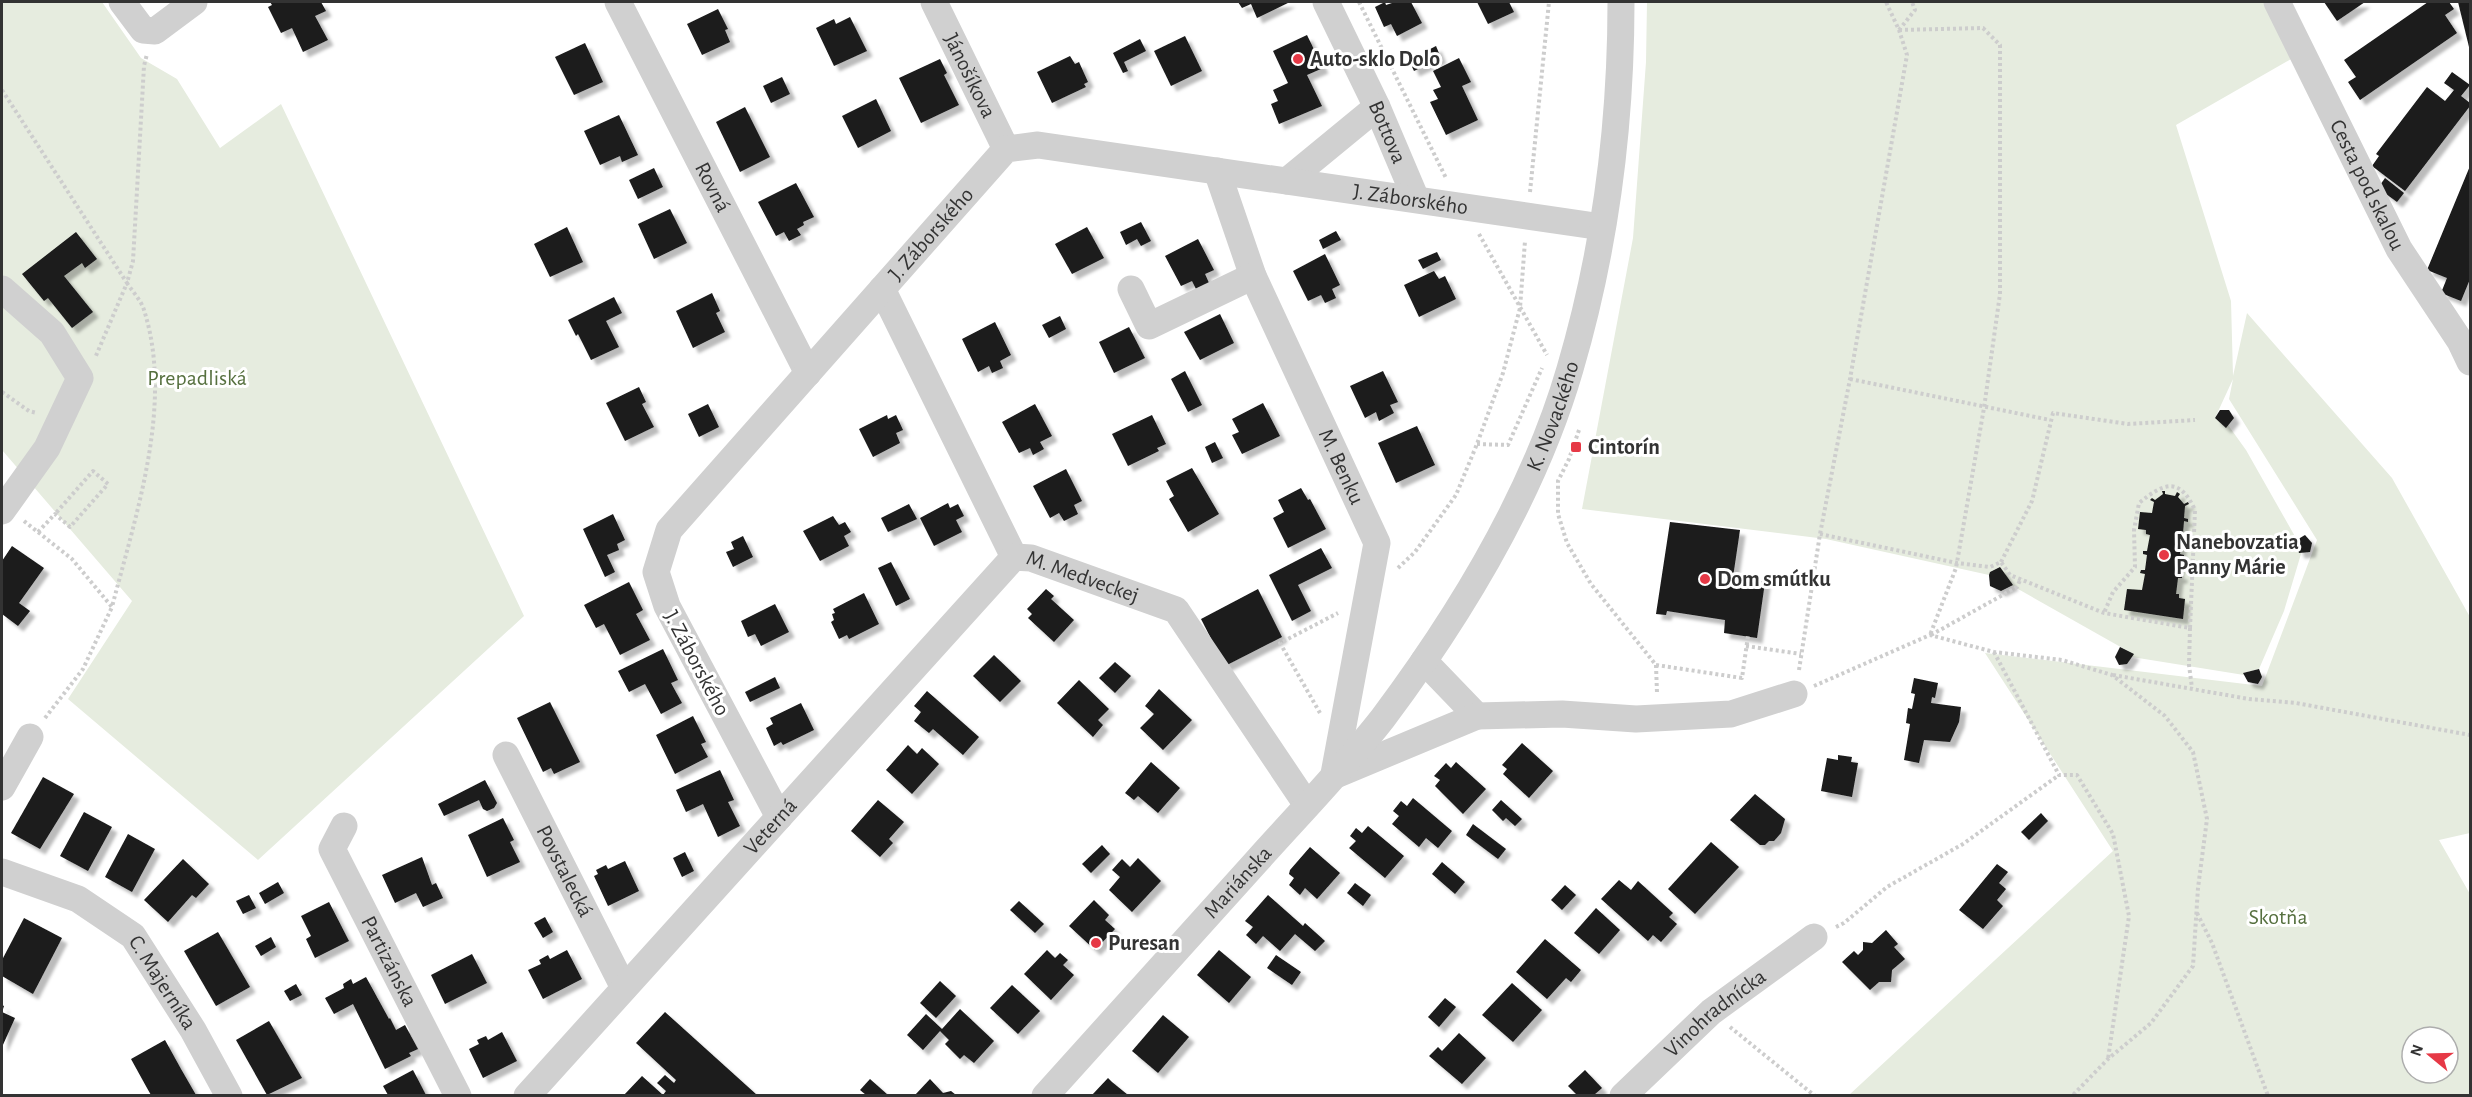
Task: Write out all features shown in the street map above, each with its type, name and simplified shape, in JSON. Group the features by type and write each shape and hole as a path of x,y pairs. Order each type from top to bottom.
{"street":[{"path":"122,2 143,30 155,31 194,2"},
{"name":"Rovná","path":"618,2 808,373"},
{"name":"Jánošíkova","path":"934,2 1006,149"},
{"name":"Bottova","path":"1326,2 1377,107 1416,200"},
{"name":"K. Novackého","path":"1334,776 1381,720 1424,661 1511,516 1536,460 1570,369 1588,299 1611,175 1621,59 1621,2"},
{"name":"Cesta pod skalou","path":"2277,2 2399,249 2460,341 2470,362"},
{"path":"1287,181 1377,107"},
{"name":"J. Záborského","path":"778,817 667,606 656,572 669,530 1006,149 1038,145 1602,227"},
{"name":"M. Benku","path":"1217,171 1253,276 1377,543 1334,776"},
{"path":"1131,289 1149,326 1253,276"},
{"path":"2,289 52,333 80,378 47,448 3,509"},
{"name":"M. Medveckej","path":"882,289 1014,557 1030,558 1176,610 1307,805"},
{"name":"Veterná","path":"527,1095 1014,557"},
{"path":"1424,661 1477,716"},
{"path":"1334,776 1477,716 1562,714 1636,718 1731,714 1794,694"},
{"path":"2,787 30,737"},
{"name":"Povstalecká","path":"506,755 624,988"},
{"name":"Mariánska","path":"1045,1095 1334,776"},
{"name":"Partizánska","path":"344,826 332,849 458,1095"},
{"name":"C. Majerníka","path":"2,872 78,899 133,936 192,1030 229,1095"},
{"name":"Vinohradnícka","path":"1623,1095 1711,1012 1814,937"}],"path":[{"path":"1359,2 1462,207 1546,354 1508,445 1477,444"},
{"path":"1324,720 1280,643 1367,599 1415,552 1456,495 1503,373 1520,308 1549,2"},
{"path":"1794,694 1820,534 1850,379 1907,55 1886,2"},
{"path":"1899,30 1915,10 1912,2"},
{"path":"1899,30 1983,28 2000,45 2000,294 1984,408 1957,563 1930,636"},
{"path":"80,378 90,371 127,283 133,261 144,66 155,31"},
{"path":"2,90 144,308 154,361 153,427 136,518 112,607 83,669 30,737"},
{"path":"1850,379 2050,420"},
{"path":"2,392 29,411 60,420"},
{"path":"1820,534 1957,563 1990,567 2001,562 2032,501 2053,413 2128,424 2195,420"},
{"path":"1579,428 1569,459 1558,481 1558,514 1567,543 1591,584 1656,665 1657,717"},
{"path":"38,532 93,471 108,484 70,527 55,514"},
{"path":"2104,613 2113,592 2135,567 2134,530 2139,503 2160,487 2177,487 2188,495 2195,510 2188,666 2192,688"},
{"path":"3,509 38,532 72,559 112,607"},
{"path":"2001,562 2010,575 2104,613 2190,628"},
{"path":"1794,694 1930,636 2016,587 2021,578"},
{"path":"1656,665 1742,678 1748,636"},
{"path":"1930,636 1994,652 2062,660 2112,675 2249,699 2296,703 2470,735"},
{"path":"1746,646 1801,654"},
{"path":"1994,652 2059,775"},
{"path":"2072,1095 2108,1059 2151,1023 2193,966 2198,888 2207,819 2193,752 2165,716 2112,675"},
{"path":"1814,937 1844,923 1887,887 1963,844 2059,775 2076,775 2113,834 2128,916 2108,1059"},
{"path":"2197,912 2212,943 2268,1095"},
{"path":"1711,1012 1815,1095"}],"green space":[{"name":"Prepadliská","path":"2,2 102,2 141,58 177,79 220,148 281,104 524,616 258,860 68,699 132,601 2,450"},
{"name":"Skotňa","path":"1647,2 2283,2 2298,55 2176,125 2231,301 2233,376 2247,313 2392,478 2470,617 2470,833 2439,840 2470,894 2470,1095 1849,1095 2113,851 1985,653 2262,686 2317,540 2229,399 2233,379 2215,418 2226,427 2228,425 2246,450 2297,540 2295,541 2301,554 2284,611 2259,669 2243,673 2244,675 2132,657 2133,654 2011,585 2000,567 1990,572 1989,575 1826,539 1582,509 1633,238 1646,62"}],"building":[{"path":"270,2 321,2 326,11 315,16 328,40 303,52 292,28 281,33 268,7 272,5"},
{"path":"1238,2 1290,2 1257,18 1251,4 1242,8"},
{"path":"1385,2 1386,5 1395,2 1411,2 1422,23 1397,36 1391,24 1384,27 1375,7"},
{"path":"1477,2 1509,2 1514,12 1488,24"},
{"path":"2324,2 2365,2 2337,21"},
{"path":"2428,2 2449,2 2454,9 2445,15 2457,33 2360,100 2348,82 2356,77 2344,60"},
{"path":"2458,2 2470,2 2470,51"},
{"path":"718,9 728,29 725,30 730,42 702,55 687,24"},
{"path":"850,17 867,51 834,66 816,28 834,19 836,24"},
{"path":"1307,35 1323,68 1307,75 1322,106 1279,124 1271,104 1278,101 1273,90 1288,83 1273,51"},
{"path":"1185,36 1202,71 1171,86 1154,51"},
{"path":"1140,39 1146,51 1124,62 1128,71 1123,73 1113,53"},
{"path":"585,43 603,82 574,95 555,57"},
{"path":"1436,46 1441,58 1414,71 1409,60"},
{"path":"1070,56 1075,64 1079,62 1088,82 1084,84 1086,87 1052,103 1037,72"},
{"path":"1459,58 1471,82 1462,86 1478,120 1446,135 1430,102 1438,99 1433,90 1441,87 1433,71"},
{"path":"940,59 947,73 944,75 959,105 921,123 899,78"},
{"path":"2452,72 2470,85 2461,96 2470,103 2470,106 2405,191 2372,166 2379,156 2376,154 2427,87 2445,101 2454,90 2444,83"},
{"path":"782,77 790,94 771,103 763,86"},
{"path":"876,99 891,131 858,148 842,116"},
{"path":"745,107 770,157 740,172 716,122"},
{"path":"619,115 638,155 622,162 620,156 600,165 584,131"},
{"path":"2470,166 2470,279 2461,301 2441,293 2447,278 2427,270"},
{"path":"654,168 663,187 638,199 629,180"},
{"path":"2385,178 2404,193 2397,202 2378,188"},
{"path":"796,183 814,217 803,222 804,225 797,229 801,235 789,241 784,232 776,236 758,202"},
{"path":"670,209 687,243 654,259 638,224"},
{"path":"1141,222 1151,241 1141,246 1137,239 1126,245 1120,232"},
{"path":"567,227 583,262 550,277 534,244"},
{"path":"1087,227 1104,258 1072,274 1055,244"},
{"path":"1336,231 1341,240 1323,249 1319,240"},
{"path":"76,232 97,259 85,268 82,263 64,276 93,312 72,328 48,298 44,301 22,274"},
{"path":"1198,239 1214,270 1205,274 1209,283 1196,289 1192,281 1181,286 1165,256"},
{"path":"1437,252 1441,260 1423,269 1418,260"},
{"path":"1325,254 1340,285 1332,289 1336,298 1325,303 1321,295 1308,301 1293,271"},
{"path":"1434,271 1439,279 1445,276 1456,299 1419,317 1404,285"},
{"path":"712,293 720,311 716,313 725,332 693,348 676,311"},
{"path":"614,297 622,313 606,321 619,347 591,360 568,320"},
{"path":"1220,314 1234,343 1200,360 1184,332"},
{"path":"1060,316 1066,329 1049,338 1042,325"},
{"path":"995,322 1011,355 1000,361 1003,368 992,373 989,366 978,372 962,339"},
{"path":"1129,327 1145,358 1114,373 1099,342"},
{"path":"1185,371 1202,405 1188,412 1171,379"},
{"path":"1383,371 1398,402 1390,405 1394,413 1379,421 1376,412 1365,418 1350,386"},
{"path":"639,387 646,402 642,404 654,427 625,441 606,403"},
{"path":"1263,403 1280,436 1242,454 1232,435 1239,432 1232,419"},
{"path":"708,404 719,427 699,437 688,414"},
{"path":"1035,404 1052,436 1040,442 1044,449 1033,455 1030,448 1019,453 1002,422"},
{"path":"2220,410 2229,410 2234,418 2226,428 2215,418"},
{"path":"887,415 888,419 896,415 903,430 896,433 900,443 873,457 859,429"},
{"path":"1152,415 1166,444 1157,448 1159,451 1128,466 1112,434"},
{"path":"1417,426 1435,465 1396,483 1378,443"},
{"path":"1215,442 1223,458 1212,463 1205,447"},
{"path":"1192,468 1219,514 1188,532 1169,499 1174,496 1166,481"},
{"path":"1066,469 1082,501 1074,505 1078,514 1064,521 1059,513 1050,518 1033,486"},
{"path":"1301,488 1308,500 1310,499 1326,529 1288,548 1273,518 1284,512 1278,500"},
{"name":"Nanebovzatia Panny Márie","path":"2162,491 2175,496 2177,492 2184,504 2188,502 2189,504 2185,506 2184,518 2188,519 2188,522 2184,521 2183,533 2187,534 2186,540 2182,539 2180,554 2184,555 2184,559 2180,559 2178,574 2182,574 2182,578 2178,578 2176,594 2179,594 2179,598 2185,599 2183,619 2124,610 2127,589 2142,590 2145,574 2140,573 2141,570 2145,570 2147,555 2143,554 2143,551 2147,551 2150,535 2146,534 2146,530 2138,529 2140,512 2152,513 2154,502 2150,500 2152,498 2155,500 2163,494"},
{"path":"948,503 950,508 958,504 964,516 956,520 962,532 934,546 920,518"},
{"path":"909,504 917,519 888,532 881,518"},
{"path":"613,514 625,540 617,544 619,550 607,555 615,572 605,577 583,529"},
{"path":"833,516 839,525 845,522 851,532 844,536 849,546 820,561 803,531"},
{"name":"Dom smútku","path":"1670,522 1740,530 1733,577 1765,582 1757,638 1724,633 1725,620 1667,611 1666,615 1656,614"},
{"path":"2305,535 2312,543 2310,552 2299,553 2295,541"},
{"path":"743,536 753,557 733,567 726,552 734,549 731,542"},
{"path":"12,546 44,568 19,603 30,611 18,626 2,614 2,561"},
{"path":"1321,548 1332,568 1298,585 1311,611 1292,621 1269,575"},
{"path":"891,562 910,599 896,606 878,568"},
{"path":"2000,567 2013,585 2001,591 1990,586 1989,575 1990,572"},
{"path":"629,582 643,610 636,614 650,640 620,655 604,624 596,628 584,605"},
{"path":"1046,589 1054,596 1051,599 1074,620 1054,642 1028,618 1032,614 1027,609"},
{"path":"1258,589 1282,637 1225,666 1201,619"},
{"path":"864,593 879,624 849,639 847,635 839,639 831,622 834,620 833,609"},
{"path":"775,604 789,632 761,646 755,634 748,637 741,621"},
{"path":"2120,647 2134,654 2127,664 2119,665 2115,657"},
{"path":"663,649 678,680 671,683 682,703 661,714 645,684 629,692 618,671"},
{"path":"994,655 1021,681 1000,702 973,676"},
{"path":"1115,662 1131,676 1115,693 1099,678"},
{"path":"2259,669 2262,677 2258,684 2248,682 2243,673"},
{"path":"775,677 780,688 750,702 745,692"},
{"path":"1914,678 1938,683 1935,698 1932,697 1931,703 1961,707 1959,722 1950,742 1924,740 1919,763 1904,760 1910,724 1906,723 1908,708 1912,709 1915,694 1911,693"},
{"path":"1079,680 1109,709 1098,720 1103,725 1093,737 1057,703"},
{"path":"1159,689 1192,720 1163,750 1140,728 1154,714 1145,706"},
{"path":"927,691 979,737 963,755 933,729 929,733 914,721 921,712 914,706"},
{"path":"550,702 580,762 554,774 551,768 543,772 517,718"},
{"path":"801,703 814,730 783,745 781,742 774,746 766,728 773,724 770,718"},
{"path":"693,716 706,742 701,744 708,757 675,774 656,735"},
{"path":"1522,743 1553,771 1529,798 1503,774 1507,769 1502,765"},
{"path":"908,745 917,754 922,748 939,764 912,794 886,770"},
{"path":"1838,755 1852,757 1851,762 1858,763 1852,797 1821,791 1827,758 1838,760"},
{"path":"1151,762 1180,788 1158,813 1138,796 1134,800 1125,793"},
{"path":"1456,762 1486,789 1463,814 1435,786 1440,780 1434,776 1446,763 1451,768"},
{"path":"720,770 734,800 728,802 740,826 718,837 703,804 686,812 676,790"},
{"path":"43,777 74,794 40,849 11,833"},
{"path":"485,780 497,803 494,808 487,811 483,809 479,800 444,816 438,804"},
{"path":"1755,794 1785,819 1781,833 1774,841 1769,841 1765,845 1760,845 1730,820"},
{"path":"1413,798 1452,831 1438,848 1426,838 1419,847 1392,824 1399,816 1393,811 1401,801 1407,806"},
{"path":"878,800 904,822 889,839 893,843 880,857 851,831"},
{"path":"1501,800 1522,819 1515,826 1506,818 1503,821 1492,810"},
{"path":"84,812 112,827 88,871 60,856"},
{"path":"2041,813 2048,821 2029,840 2021,832"},
{"path":"503,818 514,840 510,842 520,862 487,877 468,835"},
{"path":"1473,824 1506,849 1498,859 1466,835"},
{"path":"1368,826 1404,856 1385,878 1349,848 1356,841 1350,836 1356,828 1362,833"},
{"path":"128,834 155,849 132,892 105,877"},
{"path":"1711,842 1739,867 1695,914 1668,889"},
{"path":"1102,845 1110,854 1091,873 1082,864"},
{"path":"1310,847 1340,873 1317,899 1305,888 1300,895 1289,885 1294,878 1289,874 1290,870"},
{"path":"685,852 694,871 682,877 673,858"},
{"path":"422,857 432,885 436,883 443,898 423,907 416,893 395,903 382,875"},
{"path":"1138,858 1161,881 1132,912 1109,890 1120,877 1112,870 1122,859 1130,867"},
{"path":"183,859 209,884 196,898 192,895 168,922 144,900"},
{"path":"625,861 639,891 608,906 594,876 598,874 596,870 606,865 608,869"},
{"path":"1442,862 1465,882 1455,894 1432,874"},
{"path":"1997,864 2008,872 1999,883 2006,889 1997,900 2003,906 1983,929 1959,910"},
{"path":"1619,880 1631,890 1638,881 1673,913 1669,917 1677,924 1661,942 1653,935 1648,941 1601,899"},
{"path":"278,882 284,893 265,904 259,893"},
{"path":"1355,883 1371,895 1363,906 1347,893"},
{"path":"1565,885 1576,895 1562,910 1551,900"},
{"path":"249,895 256,908 243,914 236,901"},
{"path":"1268,895 1303,926 1305,923 1325,941 1315,951 1295,934 1280,951 1263,936 1256,944 1246,935 1253,927 1245,921"},
{"path":"1094,900 1109,915 1105,920 1115,929 1095,950 1069,926"},
{"path":"1019,901 1044,924 1035,933 1010,910"},
{"path":"329,902 349,941 315,958 306,939 311,936 301,916"},
{"path":"1596,908 1620,930 1599,954 1574,933"},
{"path":"545,917 553,932 543,938 534,923"},
{"path":"24,918 62,938 33,994 2,976 2,960"},
{"path":"1886,930 1898,944 1894,947 1905,959 1892,970 1891,982 1879,982 1870,990 1842,962 1854,951 1858,955 1863,950 1863,942 1872,943"},
{"path":"218,932 250,987 216,1006 184,951"},
{"path":"271,937 276,947 261,956 255,946"},
{"path":"1545,939 1581,970 1571,982 1566,978 1547,999 1516,972"},
{"path":"567,950 582,979 543,999 528,970 541,964 539,960 548,955 550,959"},
{"path":"1047,950 1055,958 1060,953 1068,960 1063,965 1074,975 1051,1000 1024,974"},
{"path":"1219,950 1251,977 1229,1003 1197,975"},
{"path":"472,954 487,983 445,1004 431,975"},
{"path":"1276,955 1301,972 1292,985 1267,968"},
{"path":"366,977 396,1030 405,1025 418,1049 409,1053 411,1056 385,1069 353,1004 334,1014 325,998 344,988 343,984 351,979 353,984"},
{"path":"940,981 956,996 936,1018 920,1003"},
{"path":"1512,983 1542,1010 1513,1042 1482,1015"},
{"path":"296,984 302,995 290,1001 284,991"},
{"path":"1012,985 1040,1011 1018,1034 990,1008"},
{"path":"1445,998 1456,1007 1439,1027 1428,1017"},
{"path":"960,1009 994,1041 974,1063 964,1055 960,1059 945,1044 949,1040 940,1031 923,1050 907,1035 926,1014 942,1029"},
{"path":"2,1012 15,1018 2,1047"},
{"path":"665,1012 757,1095 663,1095 666,1091 657,1083 665,1075 674,1083 676,1080 636,1043"},
{"path":"1163,1015 1189,1037 1158,1073 1132,1051"},
{"path":"269,1021 302,1078 267,1095 236,1040"},
{"path":"502,1032 517,1061 483,1078 469,1049 479,1044 477,1040 486,1036 488,1040"},
{"path":"1459,1033 1486,1058 1462,1084 1429,1056 1438,1047 1442,1051"},
{"path":"165,1040 196,1095 151,1095 147,1088 131,1059"},
{"path":"413,1070 426,1095 388,1095 383,1086"},
{"path":"1585,1070 1602,1088 1594,1095 1577,1095 1568,1086"},
{"path":"642,1076 663,1095 624,1095"},
{"path":"1108,1078 1112,1082 1128,1095 1092,1095"},
{"path":"870,1079 888,1095 866,1095 860,1090"},
{"path":"930,1079 943,1093 951,1091 956,1095 915,1095"}],"place":[{"name":"Auto-sklo Dolo","path":"1298,59"},
{"name":"Cintorín","path":"1576,447"},
{"name":"Nanebovzatia Panny Márie","path":"2164,555"},
{"name":"Dom smútku","path":"1705,579"},
{"name":"Puresan","path":"1096,943"}]}
